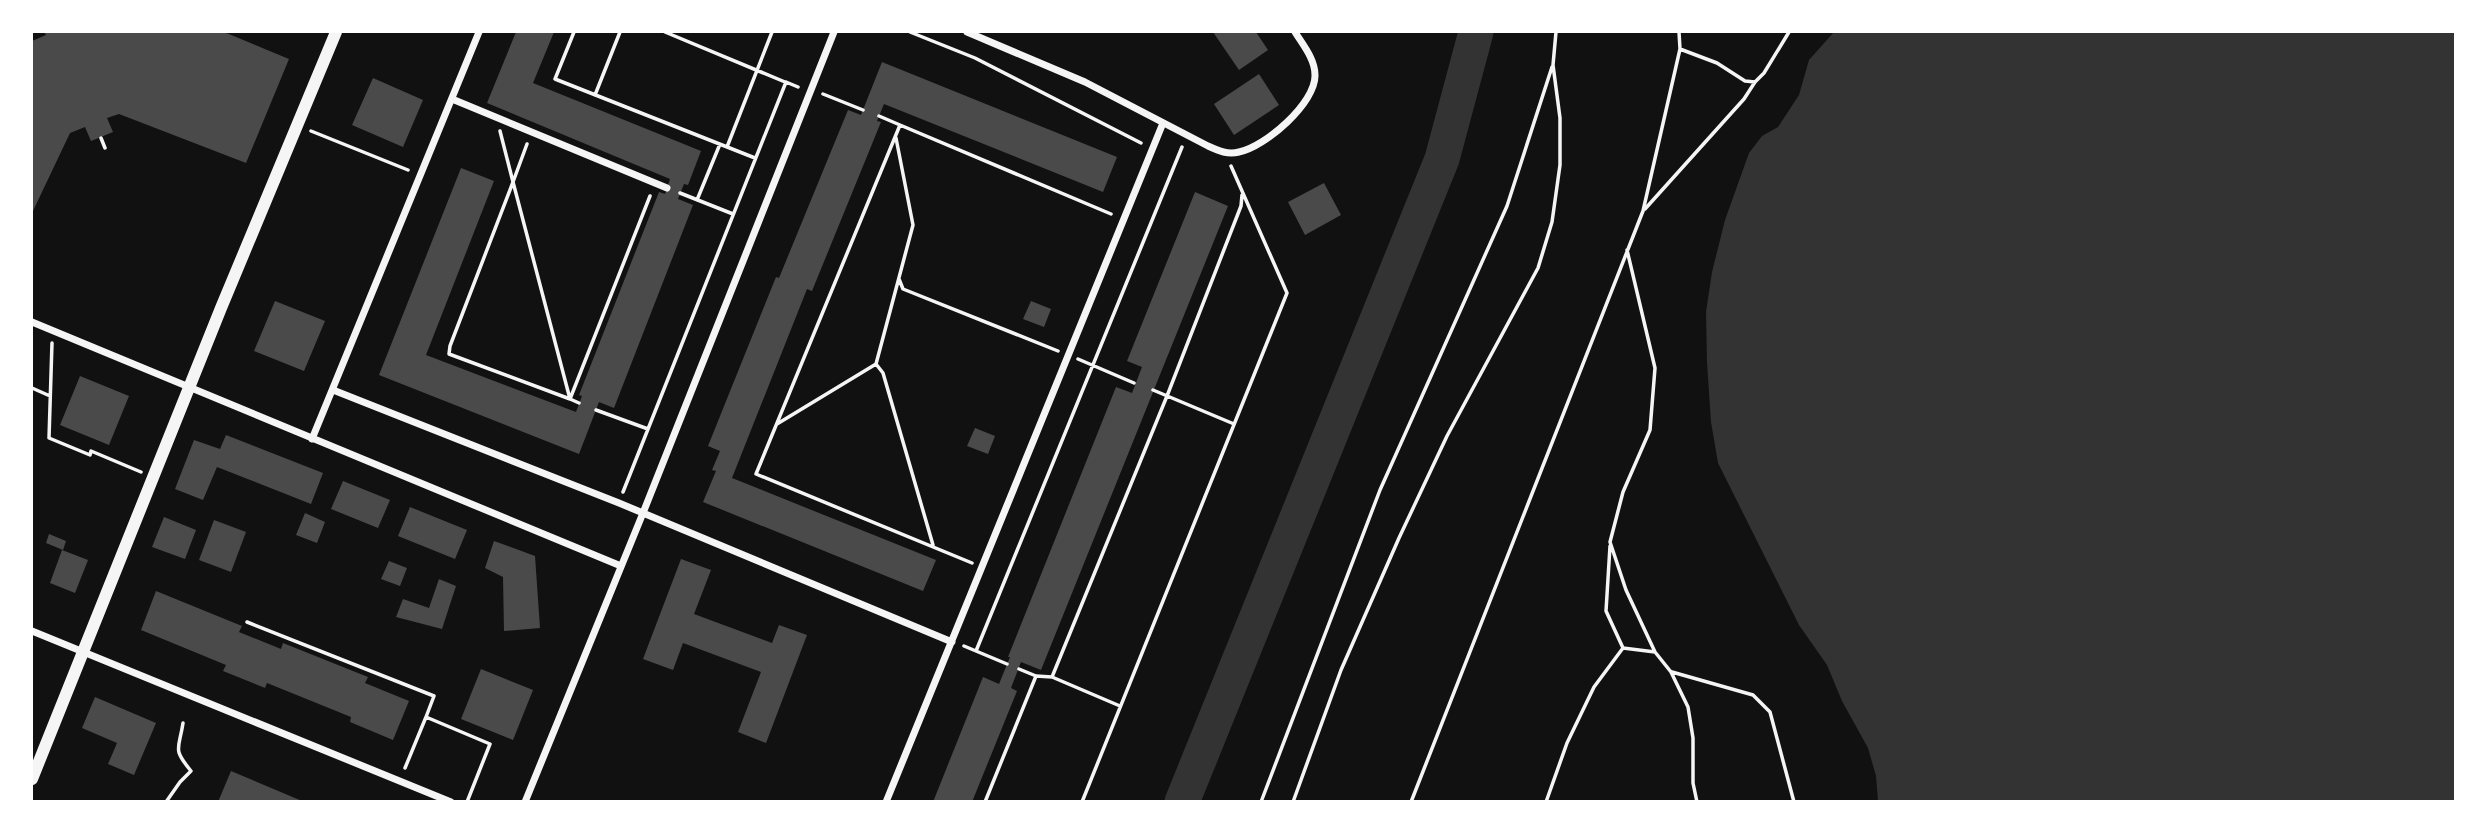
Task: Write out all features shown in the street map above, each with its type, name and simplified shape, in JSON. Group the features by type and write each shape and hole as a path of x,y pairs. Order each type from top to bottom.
{"street":[{"path":"32,779 335,32"},
{"path":"312,439 479,32"},
{"path":"525,802 834,32"},
{"path":"967,32 1085,82 1187,136 1230,154 1243,152 1293,118 1313,89 1314,68 1295,32"},
{"path":"452,99 667,188"},
{"path":"886,802 1163,123"},
{"path":"32,322 621,566"},
{"path":"333,390 643,513 952,642"},
{"path":"32,631 451,802"}],"path":[{"path":"574,32 555,79 755,158"},
{"path":"596,95 620,32"},
{"path":"665,32 786,82 863,110"},
{"path":"727,146 772,32"},
{"path":"910,32 975,58 1153,149"},
{"path":"1293,802 1341,670 1399,538 1453,424 1538,268 1552,222 1560,165 1560,118 1553,65 1556,32"},
{"path":"1411,802 1643,211 1681,49 1679,32"},
{"path":"1643,211 1744,99 1764,74 1789,32"},
{"path":"1681,49 1717,63 1745,81 1755,82"},
{"path":"1261,802 1380,490 1507,206 1553,65"},
{"path":"618,503 786,82"},
{"path":"879,116 1125,219"},
{"path":"497,118 570,399"},
{"path":"296,125 421,175"},
{"path":"900,125 755,474 933,545 982,568"},
{"path":"531,132 449,354 579,404"},
{"path":"776,424 876,364 913,225 896,135"},
{"path":"976,651 1187,136"},
{"path":"101,138 105,148"},
{"path":"697,200 720,144"},
{"path":"1082,802 1287,293 1232,171 1230,154"},
{"path":"570,399 655,184"},
{"path":"680,193 733,214"},
{"path":"1052,677 1167,396 1241,206 1242,193"},
{"path":"1623,649 1606,611 1610,542 1623,492 1650,430 1655,368 1627,250"},
{"path":"898,278 903,289 1134,383"},
{"path":"52,330 48,438 90,455 92,451 153,476"},
{"path":"876,364 883,373 933,545"},
{"path":"32,388 50,396"},
{"path":"1153,390 1234,424"},
{"path":"596,410 648,429"},
{"path":"1610,542 1626,590 1655,653 1671,671 1688,707 1693,738 1693,783 1697,802"},
{"path":"247,622 434,696 400,780"},
{"path":"952,642 1007,664"},
{"path":"1623,649 1655,653"},
{"path":"1546,802 1567,743 1594,687 1623,649"},
{"path":"1019,669 1036,676 1052,677 1120,705"},
{"path":"1671,671 1753,695 1770,712 1794,802"},
{"path":"985,802 1036,676"},
{"path":"426,717 490,744 467,802"},
{"path":"166,802 191,771 178,755 178,741 183,723"}],"shaded area":[{"path":"1834,32 2455,32 2455,801 1878,801 1876,776 1868,748 1842,701 1827,665 1799,625 1718,463 1711,422 1707,362 1706,312 1712,272 1725,220 1749,153 1762,136 1778,127 1799,95 1809,60"}],"building":[{"path":"44,32 224,32 289,59 246,163 119,114 107,118 113,132 91,141 85,127 70,133 32,213 32,41 46,35"},
{"path":"516,32 554,32 533,83 701,151 688,185 684,184 678,199 693,205 614,408 599,402 579,454 379,375 461,168 494,181 426,355 576,412 582,396 579,395 659,192 665,194 670,179 487,103"},
{"path":"1213,32 1256,32 1268,50 1239,70"},
{"path":"882,62 1117,157 1103,192 884,104 877,121 881,122 812,291 807,289 732,478 936,560 923,591 703,502 716,471 712,470 720,451 708,446 776,277 779,278 848,110 861,115"},
{"path":"1259,74 1279,105 1234,135 1214,104"},
{"path":"373,78 423,100 403,147 352,125"},
{"path":"1324,183 1341,215 1305,235 1288,202"},
{"path":"1195,192 1228,206 1041,670 1021,662 1011,688 1017,691 972,802 933,802 983,677 999,684 1116,387 1132,393 1142,367 1127,361"},
{"path":"275,301 325,321 304,371 254,351"},
{"path":"1031,301 1051,309 1044,327 1023,319"},
{"path":"80,376 129,396 109,445 60,425"},
{"path":"975,428 995,436 988,454 967,446"},
{"path":"226,435 323,473 311,504 217,467 203,500 175,489 194,440 220,449"},
{"path":"343,481 390,500 378,528 331,509"},
{"path":"410,507 467,530 455,559 398,536"},
{"path":"305,513 325,522 317,543 296,535"},
{"path":"164,517 196,530 185,559 152,547"},
{"path":"214,520 246,532 231,572 199,560"},
{"path":"49,534 66,541 63,550 46,543"},
{"path":"494,541 535,556 540,628 504,631 503,577 485,568"},
{"path":"62,550 88,560 75,593 50,583"},
{"path":"681,559 711,570 694,614 772,643 779,625 807,635 766,743 738,732 761,672 683,643 673,670 643,659"},
{"path":"389,561 407,568 400,586 381,579"},
{"path":"439,579 456,586 442,629 396,617 403,599 429,608"},
{"path":"156,591 242,626 239,632 281,649 283,643 368,677 365,683 409,701 393,740 350,722 351,717 267,683 265,688 223,671 226,665 141,630"},
{"path":"481,669 533,690 513,740 461,719"},
{"path":"95,697 156,723 134,775 108,764 117,743 82,728"},
{"path":"231,771 302,801 302,802 218,802"}],"waterway":[{"path":"1182,802 1442,159 1476,32"}]}
